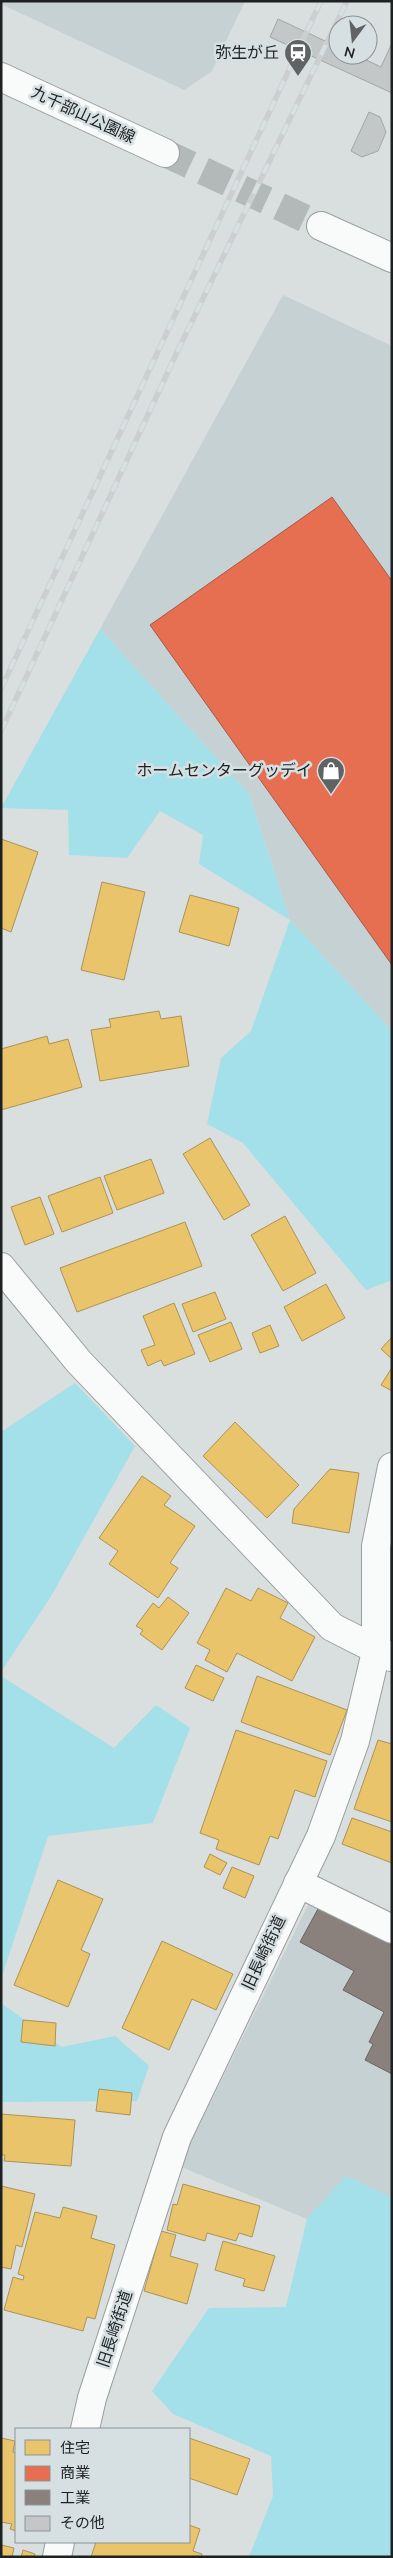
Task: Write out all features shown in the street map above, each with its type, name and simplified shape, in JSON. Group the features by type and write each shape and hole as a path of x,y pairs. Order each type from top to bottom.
{"street":[{"name":"九千部山公園線","path":"1,77 165,153"},
{"path":"322,226 392,258"},
{"path":"1,1267 79,1362 332,1627 384,1655"},
{"name":"旧長崎街道","path":"86,2428 92,2398 177,2136 321,1836 384,1655 376,1546 392,1467"},
{"path":"298,1883 392,1929"},
{"path":"57,2557 60,2543"}],"shaded area":[{"path":"1,1 245,1 212,71 184,90 1,4"},
{"path":"283,295 392,346 392,1031 290,920 249,794 100,629"},
{"path":"100,629 249,794 290,920 199,864 203,835 160,811 127,858 69,855 68,810 1,808"},
{"path":"290,920 392,1031 392,1280 366,1290 243,1143 207,1124 221,1058 251,1031"},
{"path":"75,1383 135,1446 50,1598 1,1672 1,1432"},
{"path":"1,1676 114,1748 156,1705 190,1728 153,1823 48,1836 1,1979"},
{"path":"311,1899 392,1942 392,2198 346,2177 307,2219 179,2166"},
{"path":"1,2003 62,2047 115,2036 149,2066 137,2101 1,2102"},
{"path":"346,2176 392,2198 392,2557 249,2557 273,2496 271,2456 173,2414 152,2391 209,2308 286,2307 307,2219"}],"building: 住宅":[{"path":"1,839 38,852 11,932 1,928"},
{"path":"102,882 145,892 124,980 81,970"},
{"path":"190,895 239,908 229,946 179,932"},
{"path":"159,1011 161,1019 181,1016 189,1066 100,1081 91,1030 111,1027 109,1019"},
{"path":"47,1036 49,1044 68,1039 82,1087 1,1110 1,1049"},
{"path":"210,1138 250,1205 224,1220 183,1154"},
{"path":"151,1159 164,1193 117,1210 104,1176"},
{"path":"100,1177 113,1213 62,1232 48,1196"},
{"path":"40,1197 54,1234 25,1245 11,1207"},
{"path":"285,1216 316,1273 283,1291 251,1235"},
{"path":"185,1222 202,1266 77,1312 60,1268"},
{"path":"326,1284 345,1318 302,1341 284,1307"},
{"path":"215,1292 226,1319 193,1332 182,1304"},
{"path":"174,1303 195,1354 164,1366 161,1360 148,1366 141,1350 155,1345 143,1316"},
{"path":"231,1322 242,1349 210,1362 198,1335"},
{"path":"270,1325 279,1346 260,1353 252,1333"},
{"path":"392,1337 392,1359 381,1349"},
{"path":"392,1369 392,1391 381,1385"},
{"path":"235,1422 299,1485 267,1518 203,1456"},
{"path":"330,1469 359,1473 349,1533 292,1523 294,1509"},
{"path":"142,1476 171,1496 164,1505 195,1526 170,1563 178,1568 158,1598 109,1564 118,1551 99,1538"},
{"path":"226,1588 251,1601 258,1588 288,1603 280,1618 315,1637 292,1681 237,1653 227,1672 205,1660 210,1650 197,1643"},
{"path":"168,1597 189,1613 162,1650 140,1634 143,1630 136,1626 153,1603 159,1608"},
{"path":"196,1665 224,1678 213,1701 185,1688"},
{"path":"257,1676 347,1710 330,1755 241,1722"},
{"path":"236,1730 327,1761 315,1797 295,1790 278,1839 270,1836 259,1865 216,1849 219,1840 200,1833"},
{"path":"378,1740 392,1744 392,1822 354,1809"},
{"path":"352,1818 392,1832 392,1863 342,1844"},
{"path":"210,1854 227,1863 220,1875 204,1867"},
{"path":"232,1867 254,1876 245,1898 223,1888"},
{"path":"58,1880 103,1899 81,1950 90,1954 68,2007 14,1985"},
{"path":"162,1941 233,1974 216,2010 192,1999 169,2050 122,2028"},
{"path":"23,2020 56,2023 55,2046 21,2042"},
{"path":"99,2089 132,2093 130,2115 96,2111"},
{"path":"1,2114 75,2120 71,2166 4,2161 5,2155 1,2155"},
{"path":"183,2184 260,2206 252,2237 239,2233 236,2241 207,2233 205,2241 167,2230 173,2204 177,2205"},
{"path":"1,2186 35,2194 22,2247 16,2245 11,2269 1,2267"},
{"path":"63,2207 97,2216 91,2238 115,2245 95,2319 87,2317 83,2331 4,2310 13,2277 23,2280 24,2276 18,2274 35,2212 60,2218"},
{"path":"161,2231 176,2235 170,2256 198,2264 187,2304 144,2291"},
{"path":"223,2241 275,2256 264,2291 243,2286 245,2279 215,2270"},
{"path":"1,2438 15,2441 13,2452 15,2453 15,2531 10,2529 12,2524 1,2522"},
{"path":"190,2438 250,2459 237,2495 190,2478"},
{"path":"190,2525 200,2529 193,2551 202,2554 201,2557 91,2557 96,2543 190,2543"},
{"path":"1,2545 14,2548 12,2557 1,2557"},
{"path":"23,2550 35,2554 34,2557 21,2557"}],"building: 商業":[{"name":"ホームセンターグッデイ","path":"332,497 392,581 392,965 150,625"}],"building: 工業":[{"path":"319,1907 392,1945 392,2074 365,2060 373,2044 369,2042 384,2012 343,1990 354,1971 300,1942"}],"building: その他":[{"path":"278,19 328,42 328,64 270,37"},
{"path":"392,43 392,93 331,65 377,65 381,67"},
{"path":"369,112 380,117 386,132 378,151 362,157 351,151"}],"tunnel":[{"path":"165,153 321,226"}],"railway":[{"path":"1,689 321,1"},
{"path":"1,731 179,348 347,1"}],"place":[{"name":"弥生が丘","path":"298,77"},
{"name":"ホームセンターグッデイ","path":"331,795"}]}
